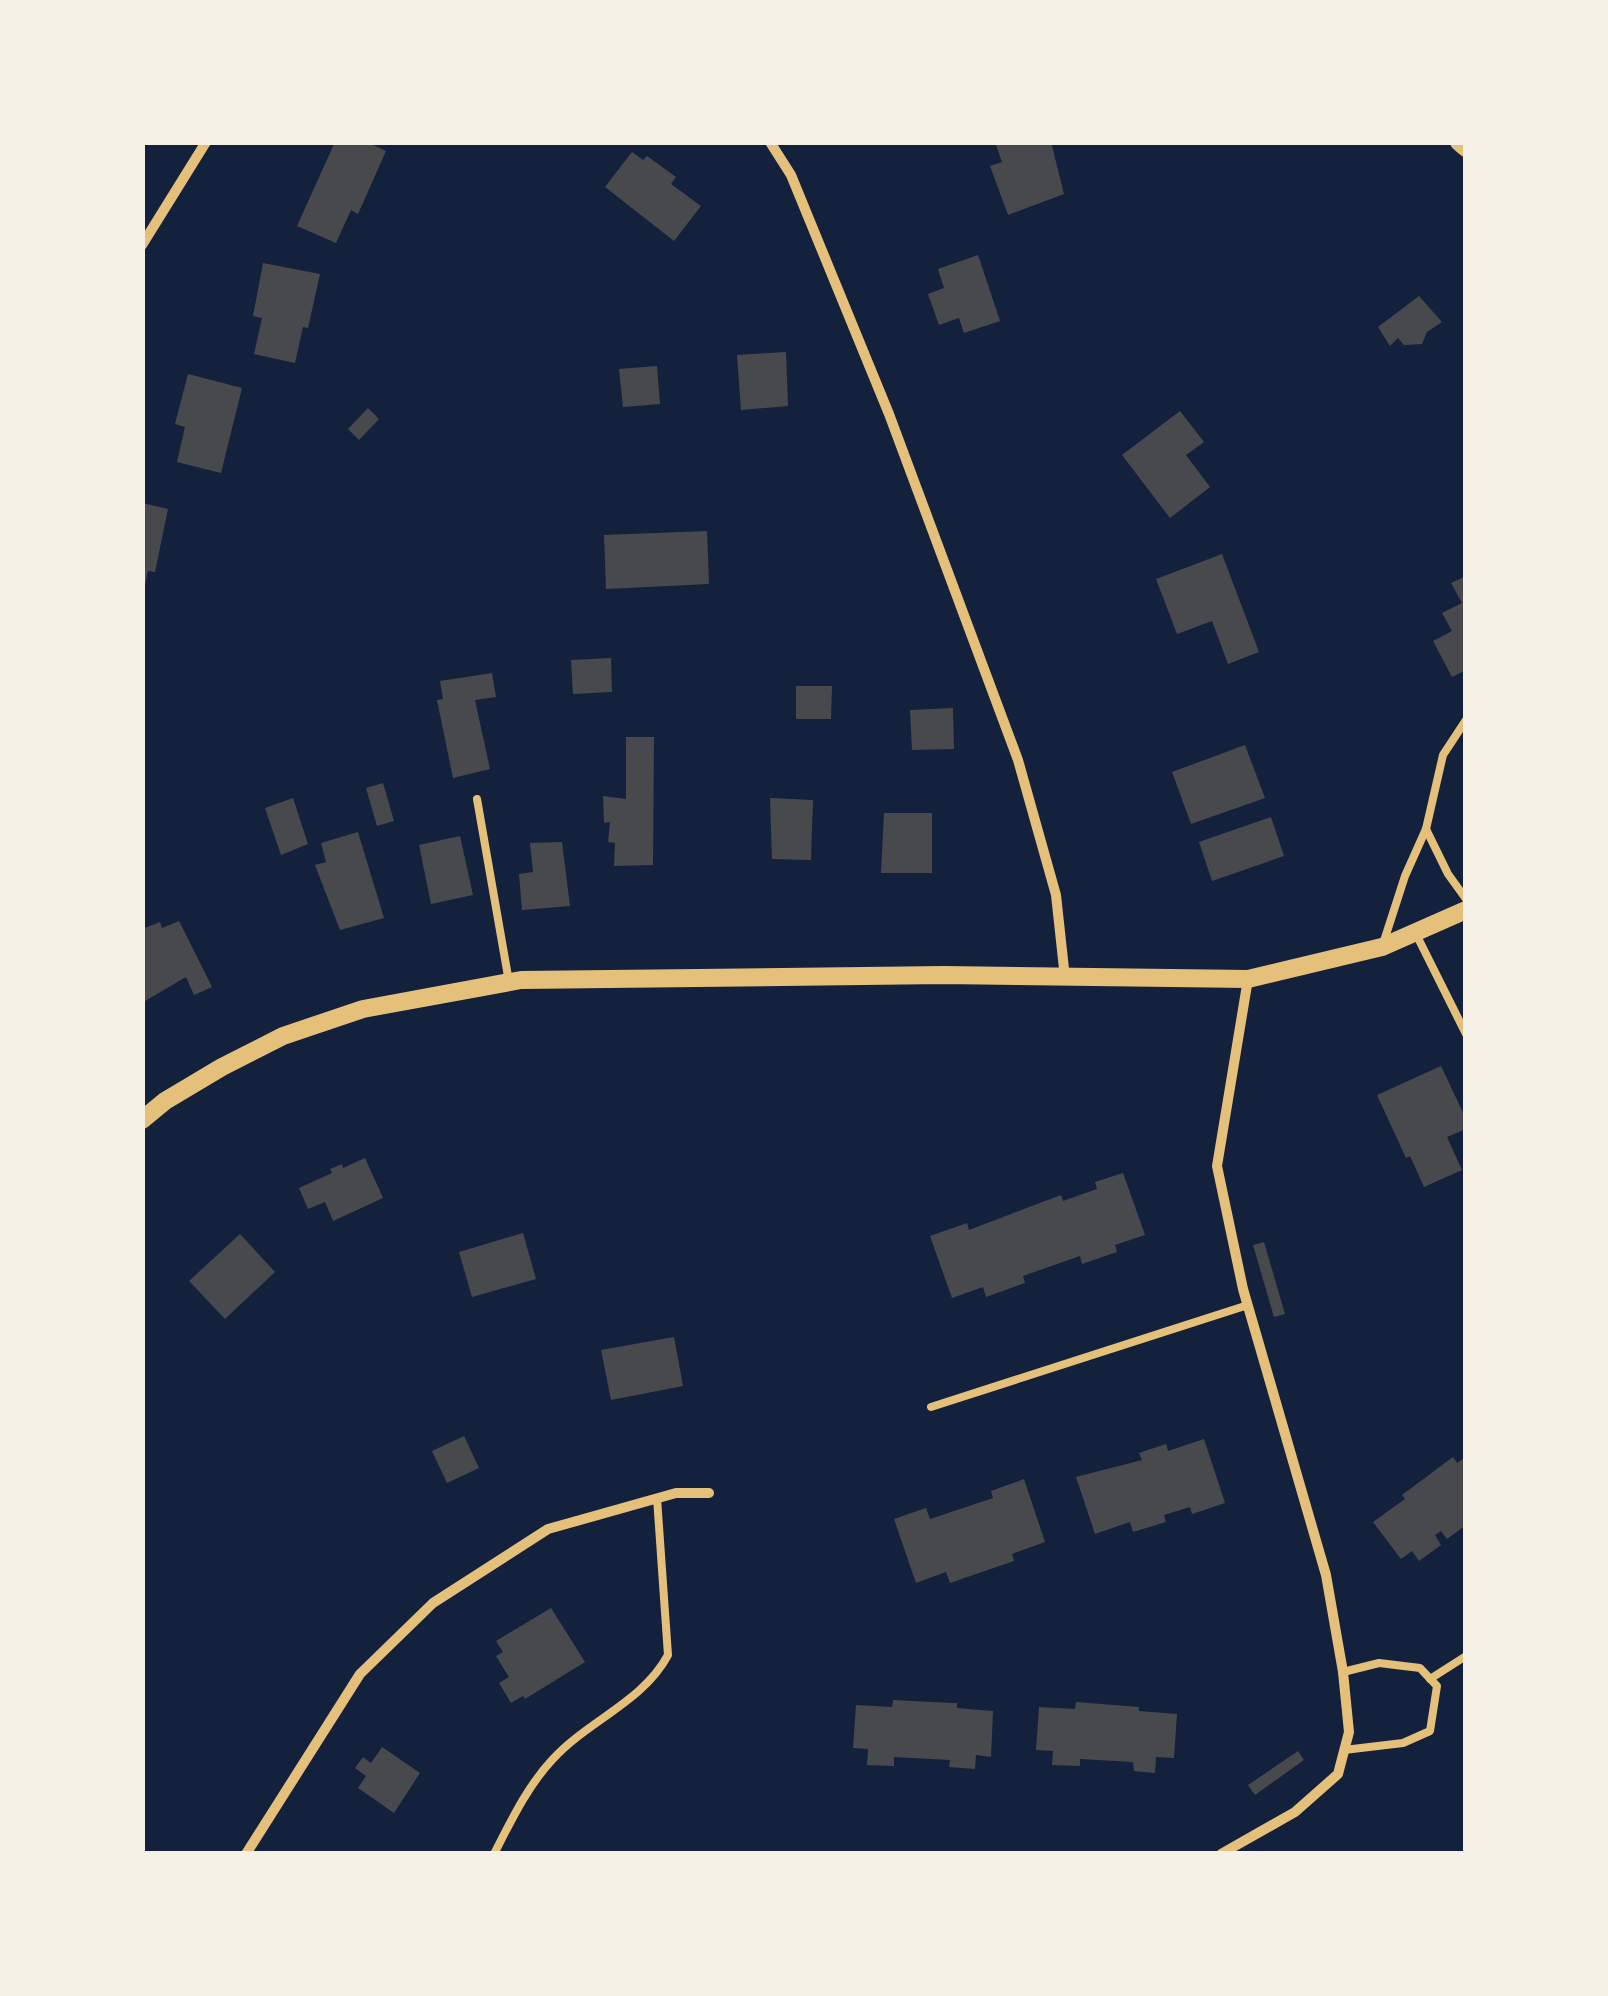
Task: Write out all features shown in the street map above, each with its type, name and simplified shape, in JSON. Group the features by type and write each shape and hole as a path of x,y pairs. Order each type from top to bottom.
{"street":[{"path":"142,246 206,142"},
{"path":"770,142 791,175 889,414 1018,760 1056,895 1065,978"},
{"path":"1459,142 1466,148"},
{"path":"142,1120 165,1101 283,1036 363,1009 509,982 944,975 1248,979 1382,946 1466,910"},
{"path":"1222,1854 1295,1812 1338,1774 1350,1732 1344,1672 1326,1574 1248,1305 1217,1166 1248,979"},
{"path":"246,1854 360,1674 433,1603 548,1530 676,1493 709,1493"}],"lane":[{"path":"1382,946 1405,876 1426,829 1443,755 1466,720"},
{"path":"476,800 509,982"},
{"path":"1426,829 1448,874 1466,899"},
{"path":"1415,932 1466,1034"},
{"path":"931,1407 1248,1305"},
{"path":"494,1854 528,1791 552,1759 644,1685 668,1654 657,1498"},
{"path":"1430,1679 1466,1656"},
{"path":"1344,1672 1379,1663 1420,1668 1436,1686 1430,1731 1403,1742 1344,1750"}],"building":[{"path":"335,142 367,142 386,151 358,214 351,210 336,243 297,226"},
{"path":"995,142 1051,142 1064,194 1008,215 990,166 1002,162"},
{"path":"632,152 643,160 647,156 676,177 671,184 701,206 674,241 605,187"},
{"path":"978,255 1000,321 964,333 959,318 939,325 928,294 944,288 938,269"},
{"path":"263,263 320,274 308,328 303,327 295,363 254,354 262,318 253,316"},
{"path":"1419,296 1442,322 1427,332 1422,344 1404,345 1398,338 1390,346 1378,327"},
{"path":"786,352 788,406 741,410 737,355"},
{"path":"657,366 660,404 623,407 619,369"},
{"path":"188,374 242,388 221,473 177,462 185,427 175,424"},
{"path":"368,408 379,419 359,440 348,429"},
{"path":"1180,411 1204,442 1186,455 1210,487 1170,518 1122,455"},
{"path":"142,503 168,509 155,572 148,571 144,589"},
{"path":"707,531 709,584 606,589 604,535"},
{"path":"1222,554 1259,652 1228,664 1212,621 1177,634 1156,579"},
{"path":"1466,576 1466,670 1452,677 1433,641 1452,631 1442,613 1462,603 1451,583"},
{"path":"611,658 612,692 573,694 571,660"},
{"path":"492,673 496,697 475,700 490,769 453,778 437,700 443,699 440,681"},
{"path":"796,686 832,686 831,719 796,719"},
{"path":"953,708 954,749 912,750 910,710"},
{"path":"626,737 654,737 653,865 614,866 615,843 608,842 610,822 604,823 603,796 626,799"},
{"path":"1245,745 1265,798 1191,824 1172,772"},
{"path":"383,783 394,821 377,826 366,788"},
{"path":"293,798 308,844 281,855 265,808"},
{"path":"770,798 813,800 811,860 772,859"},
{"path":"884,813 932,813 932,873 881,873"},
{"path":"1271,817 1284,856 1212,881 1199,842"},
{"path":"358,832 384,918 340,930 315,865 326,862 321,843"},
{"path":"460,836 473,895 431,904 419,845"},
{"path":"562,842 570,906 522,910 519,874 533,872 530,843"},
{"path":"179,921 212,987 194,995 186,977 145,1001 142,929 160,922 162,928"},
{"path":"1441,1066 1466,1119 1466,1129 1447,1137 1462,1170 1424,1187 1377,1095"},
{"path":"365,1158 383,1198 333,1221 325,1202 308,1209 299,1188 332,1173 330,1169"},
{"path":"1123,1173 1145,1235 1115,1245 1117,1252 1082,1264 1080,1256 1023,1276 1025,1283 986,1297 983,1287 952,1298 930,1236 967,1223 969,1230 1061,1195 1063,1201 1097,1189 1095,1182"},
{"path":"523,1233 536,1279 472,1297 459,1252"},
{"path":"240,1234 275,1272 225,1319 189,1281"},
{"path":"1264,1242 1285,1314 1274,1317 1253,1245"},
{"path":"674,1337 683,1386 611,1400 601,1350"},
{"path":"464,1436 479,1468 447,1483 432,1451"},
{"path":"1204,1439 1225,1503 1192,1514 1190,1507 1164,1515 1166,1522 1133,1532 1130,1522 1095,1534 1076,1477 1142,1460 1139,1453 1166,1444 1168,1451"},
{"path":"1453,1457 1457,1463 1466,1457 1466,1525 1447,1539 1441,1531 1435,1535 1441,1545 1419,1561 1412,1551 1401,1559 1373,1522"},
{"path":"1024,1479 1045,1542 1012,1554 1014,1561 950,1583 946,1572 916,1583 894,1519 926,1508 930,1519 993,1498 991,1491"},
{"path":"551,1608 585,1662 525,1699 523,1696 511,1703 499,1683 509,1677 496,1656 503,1652 496,1641"},
{"path":"893,1700 957,1703 957,1708 993,1711 991,1757 976,1755 975,1769 949,1767 950,1760 894,1757 894,1766 867,1765 868,1749 853,1748 856,1705 892,1707"},
{"path":"1076,1702 1177,1714 1174,1758 1156,1757 1155,1773 1134,1771 1133,1762 1080,1759 1080,1766 1052,1765 1053,1751 1036,1750 1039,1707 1075,1709"},
{"path":"382,1747 420,1773 394,1813 358,1788 366,1776 355,1768 363,1757 371,1763"},
{"path":"1298,1751 1304,1760 1255,1795 1248,1785"}]}
